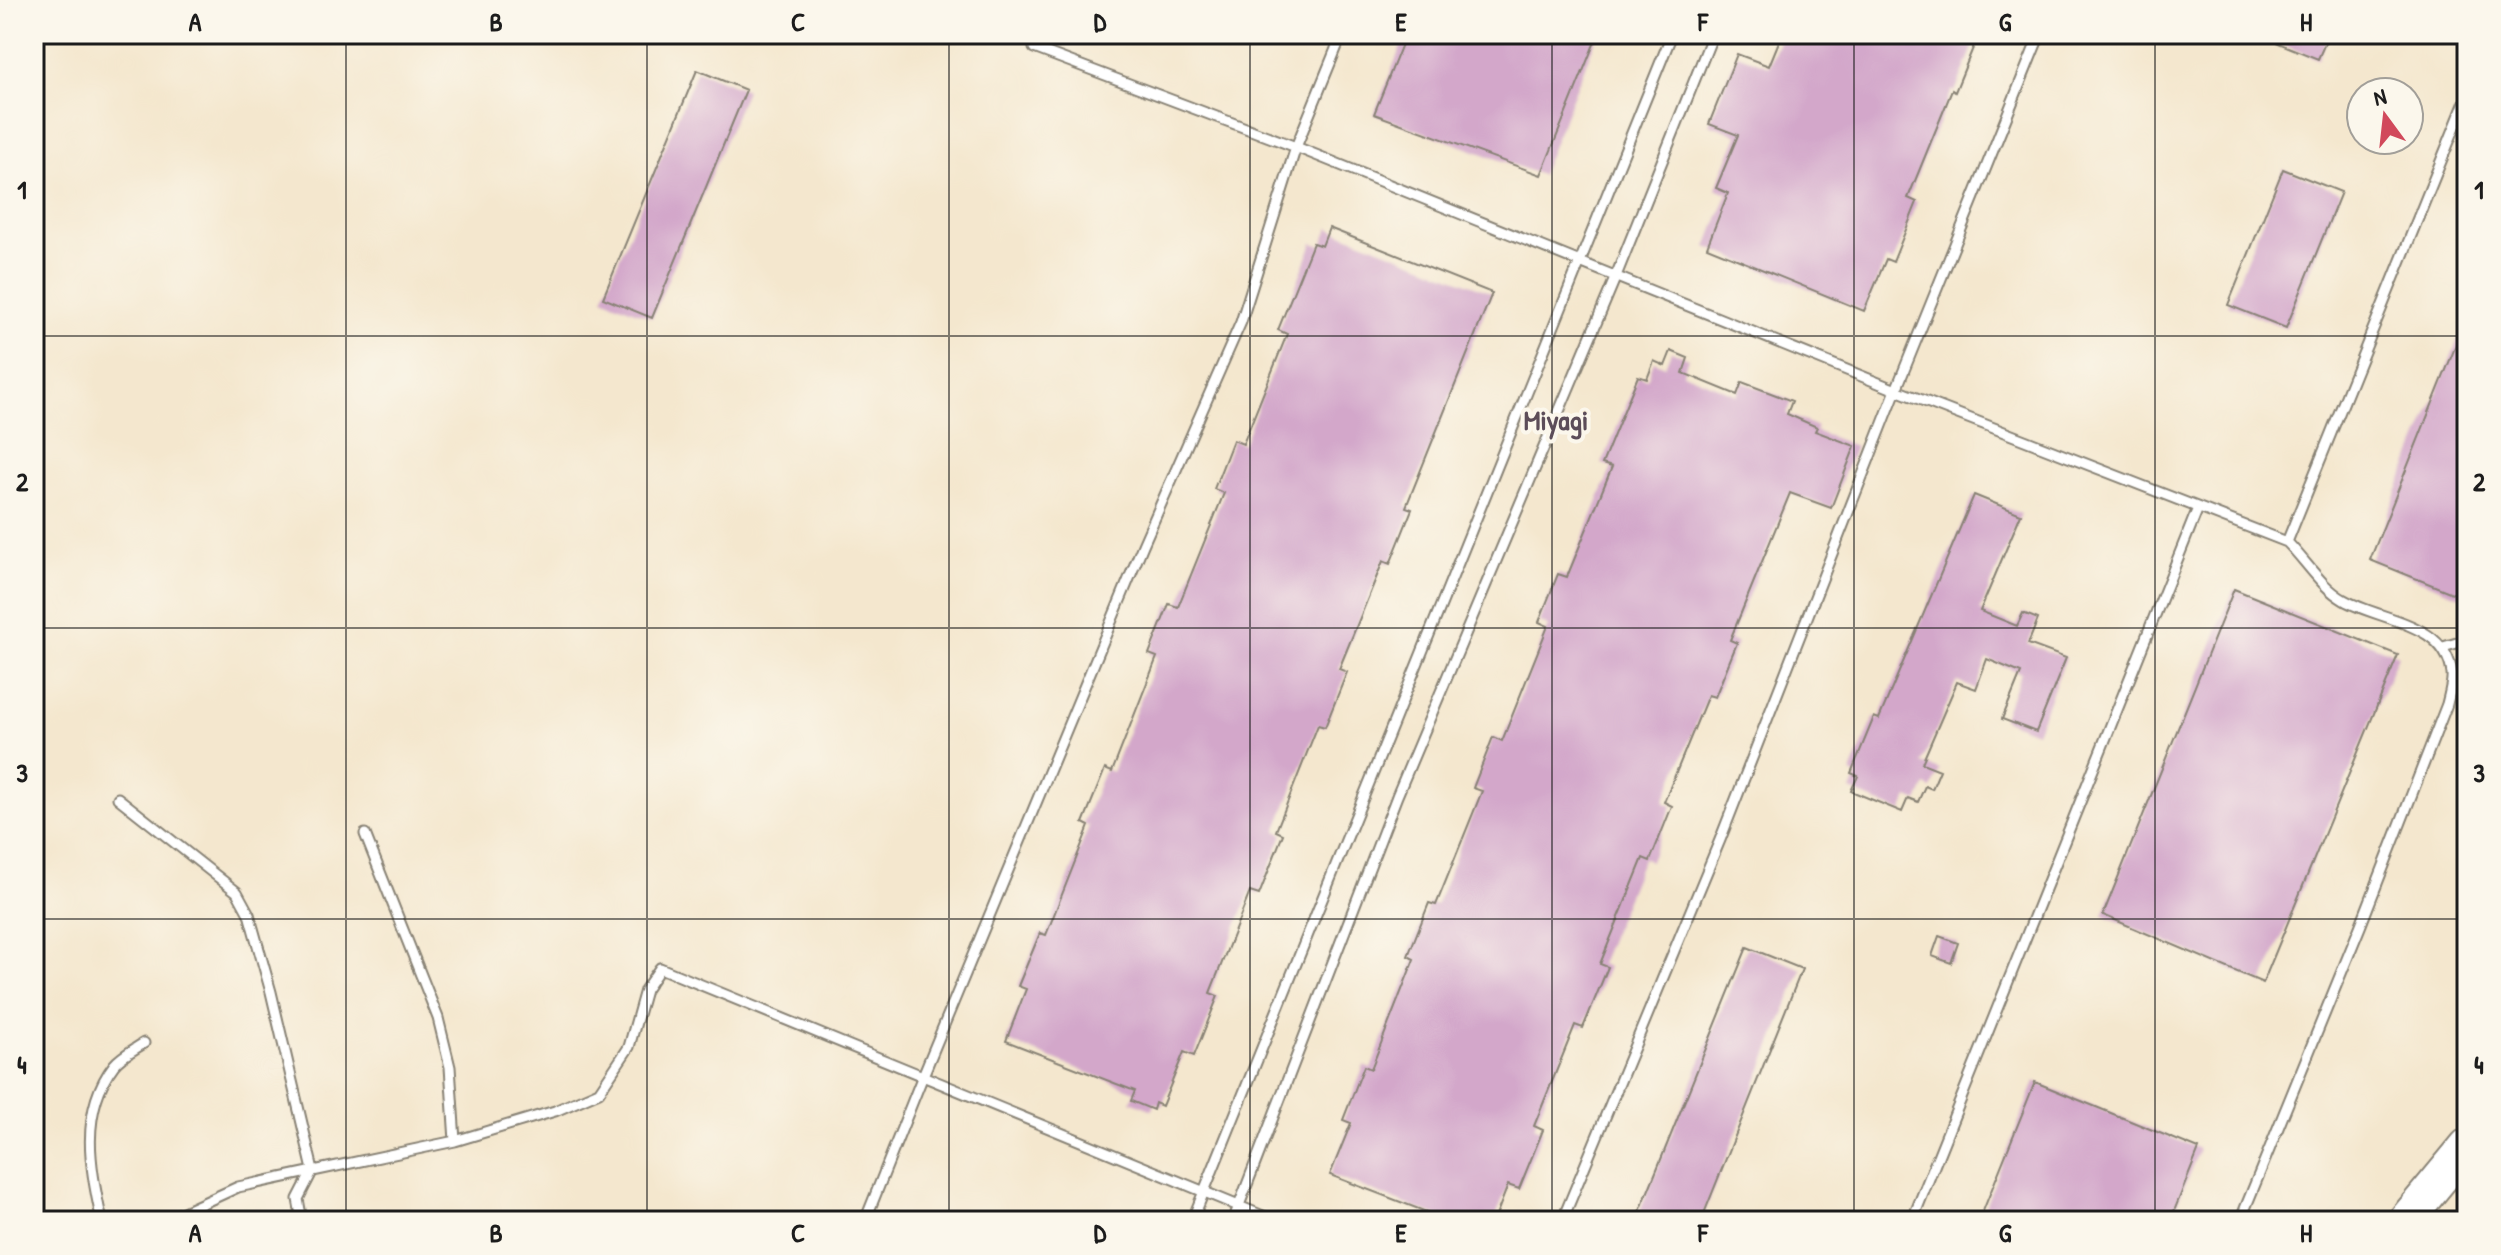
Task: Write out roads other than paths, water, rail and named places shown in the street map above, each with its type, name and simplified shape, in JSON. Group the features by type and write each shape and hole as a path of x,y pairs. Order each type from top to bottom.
{"highway":[{"path":"2405,1221 2467,1146"}],"lane":[{"path":"865,1221 1143,545 1241,322 1296,147 1342,34"},
{"path":"1192,1221 1672,34"},
{"path":"1233,1221 1397,796 1616,276 1713,34"},
{"path":"1562,1221 1720,840 1896,390 2040,34"},
{"path":"1034,48 1296,147 1896,390 2287,542 2325,585 2345,601 2423,632 2443,647 2453,675 2447,704 2240,1221"},
{"path":"2287,542 2467,97"},
{"path":"1912,1221 2198,508"},
{"path":"2443,647 2467,640"},
{"path":"118,798 237,892 249,914 271,992 313,1170 298,1199 302,1221"},
{"path":"365,834 438,1018 450,1067 455,1141"},
{"path":"164,1221 238,1187 455,1141 555,1111 599,1092 629,1047 645,990 660,968 1275,1221"},
{"path":"102,1221 90,1168 94,1101 115,1063 144,1043"}],"district":[{"name":"Miyagi","path":"1556,420"}]}
